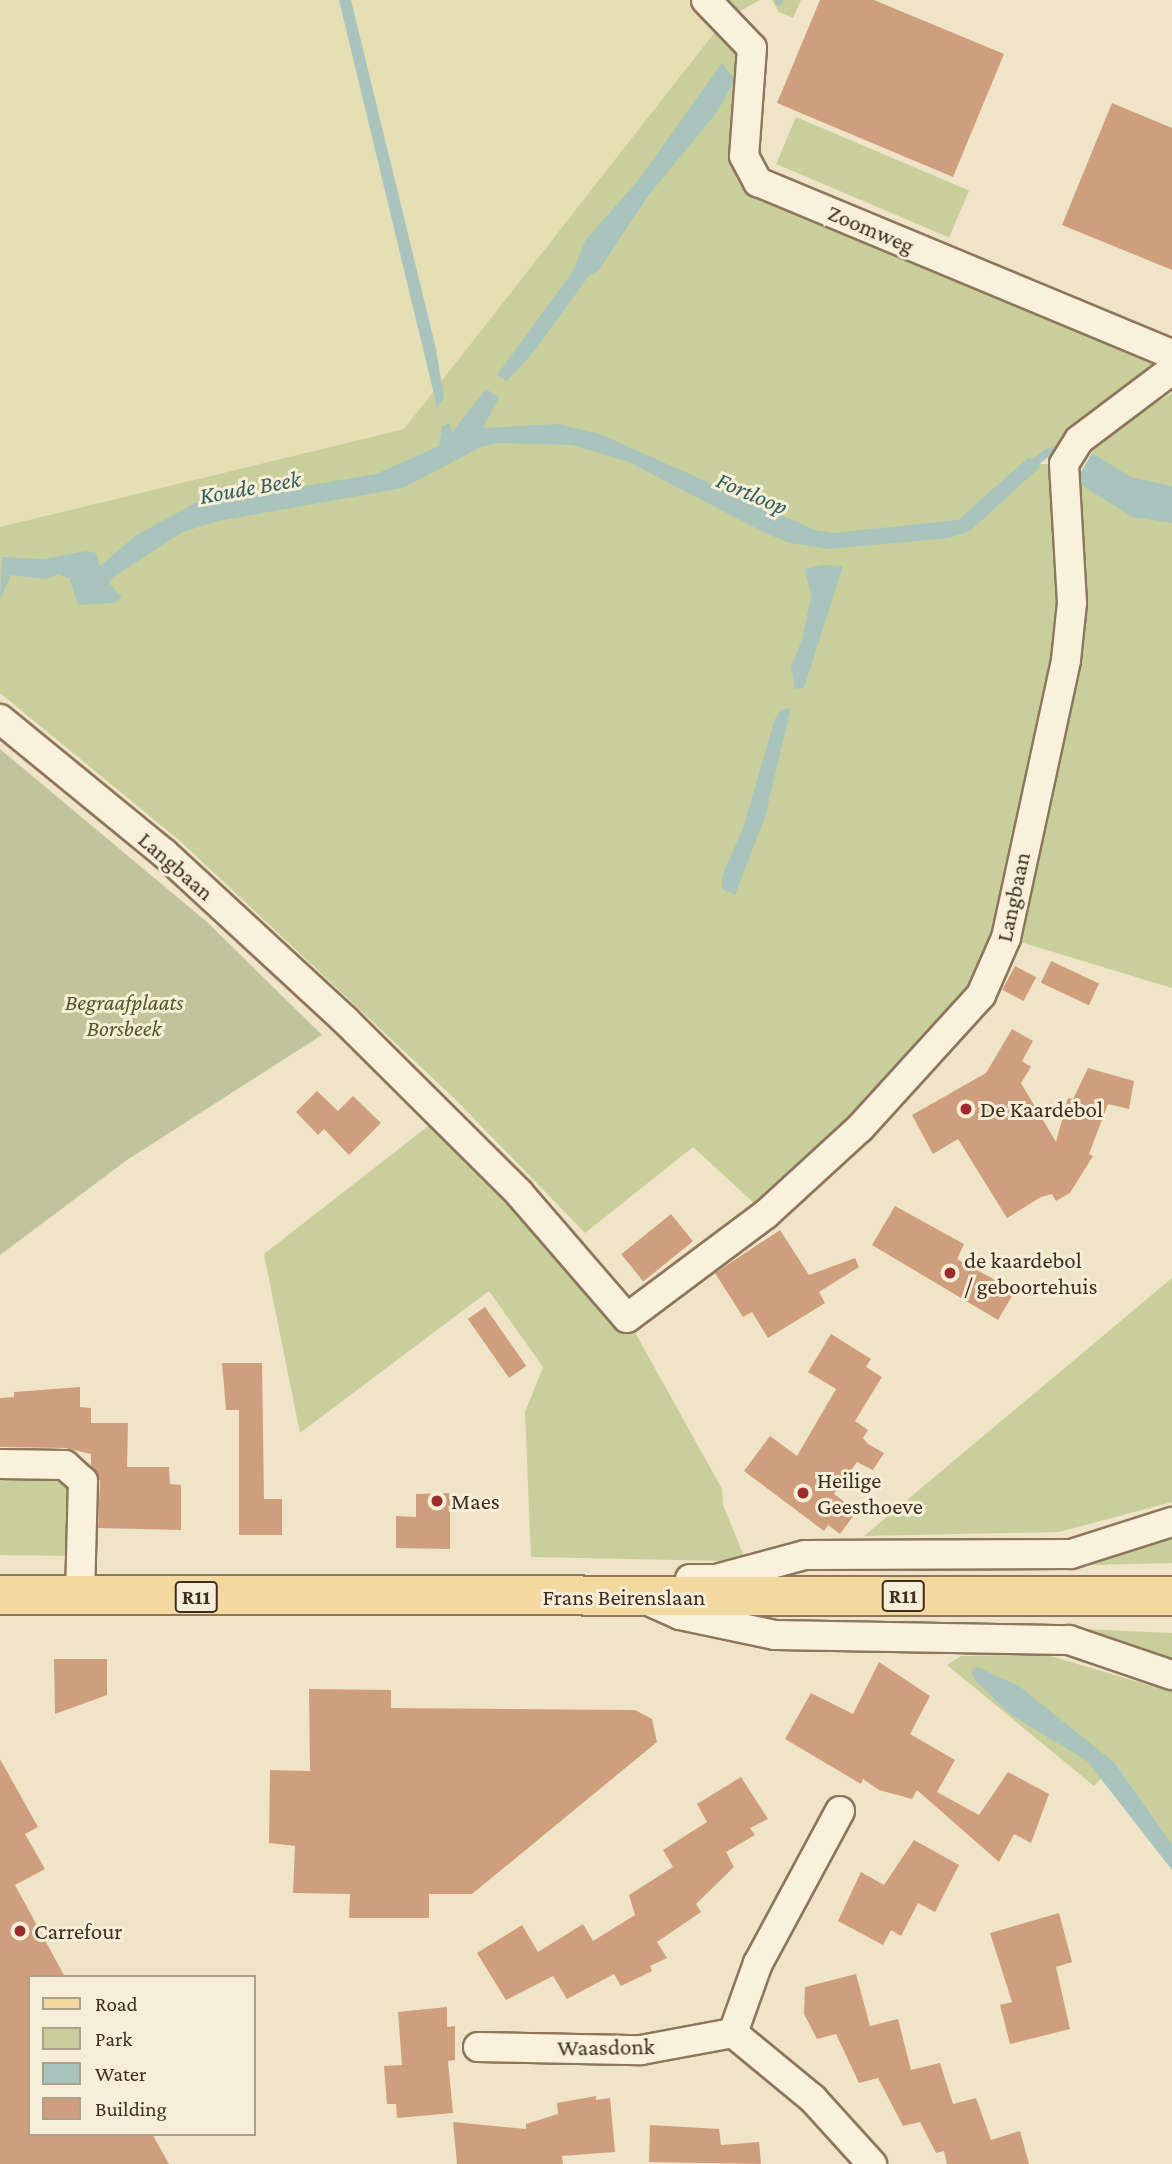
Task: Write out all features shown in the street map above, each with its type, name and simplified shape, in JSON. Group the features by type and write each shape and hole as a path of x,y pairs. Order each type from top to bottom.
{"main road":[{"name":"Frans Beirenslaan","path":"0,1595 1171,1596"}],"street":[{"name":"Zoomweg","path":"706,0 752,48 744,156 758,182 1172,354"},
{"name":"Langbaan","path":"0,719 164,853 345,1020 519,1193 627,1318 766,1214 860,1128 959,1023 1001,957 1066,660 1072,603 1070,454 1172,370"},
{"path":"0,1464 65,1465 83,1481 80,1596"},
{"path":"638,1597 688,1579 716,1579 805,1555 1049,1556 1090,1550 1172,1522"},
{"path":"638,1597 680,1615 775,1635 1069,1640 1172,1675"},
{"path":"840,1811 758,1963 733,2033 813,2098 872,2164"},
{"name":"Waasdonk","path":"478,2047 641,2050 733,2033"}],"shaded area":[{"path":"0,0 706,0 727,18 404,429 0,527"}],"green space":[{"path":"706,0 760,0 727,18 752,48 758,182 1172,354 1077,443 1051,451 1032,464 1051,464 1172,508 1172,988 1017,941 766,1214 693,1147 585,1233 456,1100 180,841 0,693 0,527 404,429 726,18"},
{"path":"772,0 801,0 793,18 779,12"},
{"path":"796,117 969,190 949,237 776,164"},
{"path":"1172,393 1172,486 1120,476 1092,453 1104,435"},
{"name":"Begraafplaats Borsbeek","path":"0,749 207,922 322,1035 127,1160 0,1255"},
{"path":"441,1116 627,1318 722,1489 723,1505 744,1556 725,1561 531,1557 525,1412 543,1367 489,1291 300,1433 264,1254"},
{"path":"1172,1278 1172,1502 1059,1532 864,1536"},
{"path":"64,1475 74,1483 73,1556 0,1555 0,1476"},
{"path":"1172,1533 1172,1563 1053,1566"},
{"path":"1060,1628 1172,1633 1172,1664"},
{"path":"1044,1654 1172,1692 1172,1844 1115,1763 1094,1786 947,1665 961,1656"}],"water":[{"path":"339,0 351,0 436,349 444,398 437,407"},
{"path":"722,63 735,80 717,112 648,196 599,270 588,277 532,354 507,381 497,375 573,271 585,241 640,178"},
{"path":"486,389 499,398 483,428 558,424 600,434 815,530 833,533 958,520 1029,457 1041,466 970,531 949,538 829,549 790,543 765,533 629,462 572,445 499,443 483,446 403,488 218,521 183,532 113,577 109,583 122,597 115,603 78,605 70,579 59,574 44,579 11,575 0,600 2,557 44,559 86,551 96,553 100,566 135,536 208,496 240,497 376,474 439,446 442,426 449,423 452,432"},
{"path":"1092,453 1131,477 1172,486 1172,523 1132,517 1083,486 1078,477"},
{"path":"822,565 843,566 804,688 795,689 791,666 802,640 811,596 805,569"},
{"path":"791,708 765,817 735,895 722,889 722,876 743,828 775,719 781,710"},
{"path":"977,1667 1019,1686 1115,1763 1172,1844 1172,1870 1087,1761 1010,1714 974,1679 971,1670"}],"building":[{"path":"820,0 874,0 1004,54 953,177 777,103"},
{"path":"1112,103 1172,128 1172,270 1062,225"},
{"path":"1051,961 1099,983 1089,1005 1041,983"},
{"path":"1015,966 1036,977 1024,1001 1002,990"},
{"path":"1012,1029 1033,1041 1022,1061 1031,1067 1021,1083 1056,1142 1068,1098 1073,1099 1088,1068 1134,1081 1129,1109 1108,1104 1089,1154 1093,1156 1070,1193 1056,1201 1052,1194 1041,1197 1007,1218 958,1139 933,1154 912,1115 986,1073"},
{"path":"317,1091 338,1111 353,1096 381,1123 349,1155 324,1129 318,1135 296,1112"},
{"name":"de kaardebol / geboortehuis","path":"895,1206 964,1244 957,1259 1015,1291 998,1320 872,1245"},
{"path":"671,1214 693,1241 643,1281 621,1254"},
{"path":"780,1230 809,1275 855,1258 859,1267 819,1292 825,1303 768,1338 752,1312 743,1317 715,1273"},
{"path":"485,1307 526,1366 509,1378 468,1319"},
{"path":"831,1334 871,1359 866,1367 882,1377 855,1421 868,1430 863,1438 868,1444 884,1453 873,1470 857,1462 834,1494 857,1511 840,1534 828,1525 824,1531 744,1471 770,1436 797,1456 836,1389 808,1372"},
{"path":"222,1363 262,1363 264,1499 282,1499 282,1535 239,1535 239,1410 226,1410"},
{"path":"80,1387 80,1407 91,1408 91,1423 128,1423 127,1467 169,1467 170,1484 181,1485 181,1530 98,1528 100,1481 91,1466 91,1454 65,1448 0,1447 0,1398 14,1397 14,1392"},
{"path":"450,1493 450,1549 396,1548 396,1516 416,1517 416,1494"},
{"path":"54,1659 107,1659 107,1695 55,1714"},
{"path":"879,1662 930,1696 910,1734 955,1760 937,1792 979,1815 1008,1772 1049,1794 1031,1843 1014,1834 999,1862 917,1790 912,1799 879,1790 863,1779 861,1784 785,1739 811,1693 853,1714"},
{"path":"309,1689 391,1690 391,1708 635,1710 652,1719 657,1742 472,1894 429,1894 429,1918 349,1918 350,1894 293,1893 295,1846 269,1843 270,1770 310,1771"},
{"name":"Carrefour","path":"0,1759 38,1827 25,1834 45,1869 15,1885 64,1975 28,1975 28,2136 153,2136 169,2164 0,2164"},
{"path":"741,1777 768,1819 750,1828 755,1835 726,1852 734,1867 696,1904 701,1912 657,1942 667,1958 650,1966 652,1971 621,1986 614,1974 567,1999 553,1976 506,2000 477,1953 522,1925 538,1952 583,1924 593,1941 635,1915 629,1895 673,1867 663,1850 707,1822 697,1804"},
{"path":"914,1840 959,1865 935,1912 918,1903 901,1936 891,1930 883,1945 838,1921 861,1872 884,1885"},
{"path":"1059,1913 1072,1962 1056,1967 1070,2029 1010,2044 1000,2005 1012,2002 990,1933"},
{"path":"856,1974 870,2026 898,2019 911,2070 940,2063 953,2104 976,2098 991,2140 1020,2131 1029,2164 947,2164 944,2151 936,2153 920,2122 903,2126 878,2078 859,2083 836,2034 817,2039 804,2014 805,1987"},
{"path":"447,2007 447,2027 455,2026 455,2060 448,2061 453,2113 397,2118 396,2104 387,2104 384,2066 402,2065 398,2012"},
{"path":"596,2096 596,2100 610,2098 615,2152 562,2156 563,2164 457,2164 453,2122 526,2129 526,2124 558,2114 557,2103"},
{"path":"650,2125 719,2129 721,2145 759,2142 761,2164 649,2162"}],"waterway":[{"name":"Fortloop","path":"1027,469 1047,453 1059,450"}],"place":[{"name":"De Kaardebol","path":"966,1109"},
{"name":"de kaardebol / geboortehuis","path":"950,1273"},
{"name":"Heilige Geesthoeve","path":"803,1493"},
{"name":"Maes","path":"437,1501"},
{"name":"Carrefour","path":"20,1931"}],"water label":[{"name":"Koude Beek","path":"250,487"}]}
